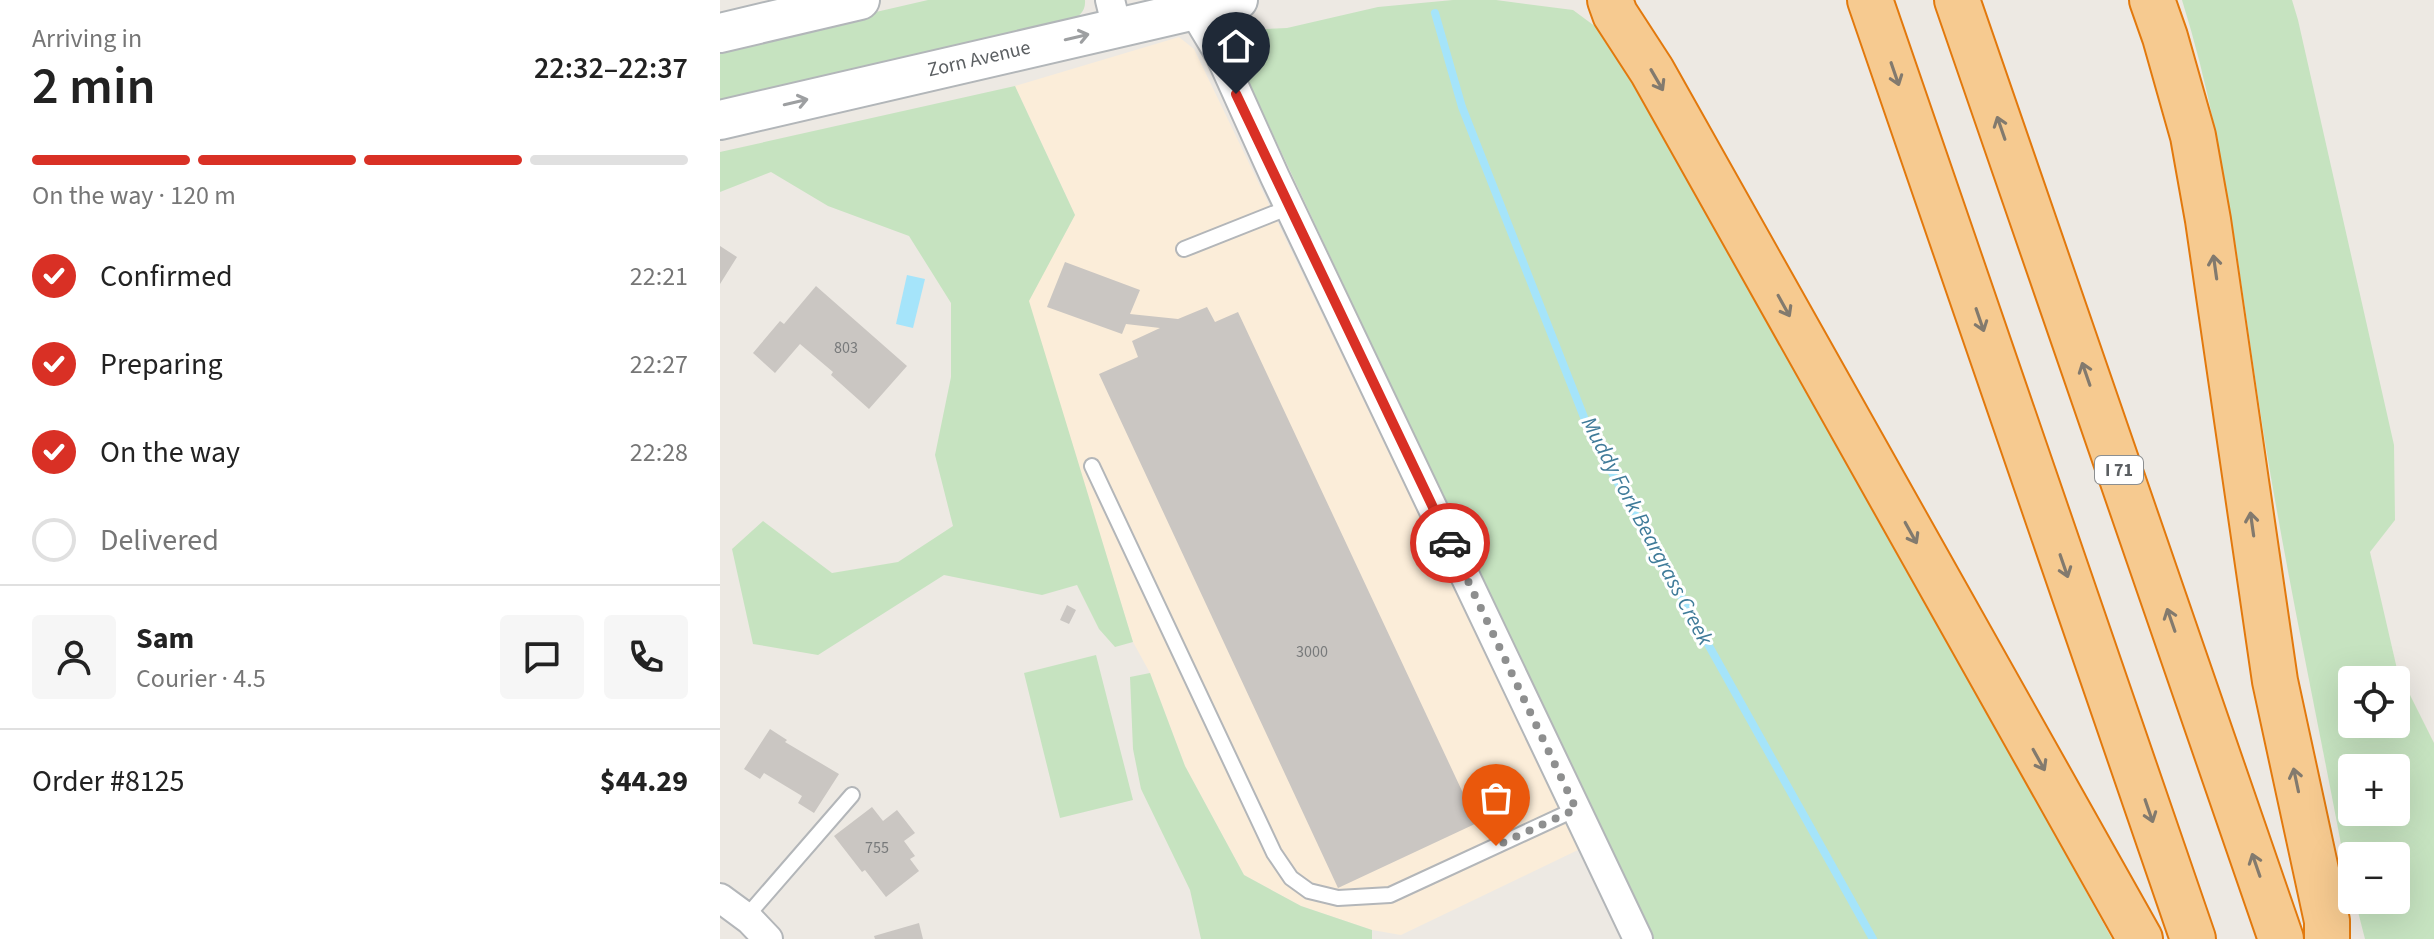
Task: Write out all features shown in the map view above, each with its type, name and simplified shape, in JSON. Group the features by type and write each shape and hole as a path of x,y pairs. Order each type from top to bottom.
{"highway":[{"path":"1870,0 2193,939"},
{"name":"I 71","path":"1957,0 2281,939"},
{"path":"2152,0 2193,136 2275,681 2327,921 2327,939"},
{"path":"1603,5 1652,71 2140,939"}],"main road":[{"path":"720,33 860,0"},
{"name":"Zorn Avenue","path":"720,120 1113,14 1238,0"}],"street":[{"path":"1192,5 1220,55 1638,939"},
{"path":"720,898 746,917 768,939"}],"lane":[{"path":"1184,249 1290,207"},
{"path":"1092,466 1274,853 1291,878 1309,891 1338,898 1390,895 1576,809"},
{"path":"746,917 852,795"}],"shaded area":[{"path":"1179,37 1194,49 1580,849 1401,935 1372,930 1301,906 1244,875 1185,766 1150,673 1133,642 1028,301 1075,215 1015,86"}],"green space":[{"path":"928,0 1085,0 1085,4 1081,14 1069,23 720,106 720,48"},
{"path":"1453,0 1496,0 1573,10 1596,27 1661,117 2112,939 1650,939 1241,66 1240,34 1247,30 1287,28 1378,7"},
{"path":"2182,0 2292,0 2394,445 2395,520 2370,552 2396,666 2338,666 2338,738 2410,738 2410,695 2434,743 2434,939 2365,939 2359,914 2410,914 2410,842 2341,842 2283,546 2211,109"},
{"path":"1015,86 1075,215 1029,301 1133,642 1115,647 1099,629 1077,585 1042,595 944,575 818,655 753,644 732,549 763,521 832,573 898,562 953,526 935,455 951,377 951,303 909,236 828,206 771,172 720,192 720,152"},
{"path":"1096,655 1133,800 1060,818 1024,673"},
{"path":"1150,673 1185,766 1244,875 1301,906 1372,930 1372,939 1201,939 1190,890 1141,789 1133,749 1130,677"}],"water":[{"path":"907,275 925,279 913,328 896,324"}],"building":[{"path":"720,246 737,257 720,284"},
{"path":"1065,262 1140,290 1130,314 1178,319 1207,307 1215,322 1238,312 1477,823 1338,888 1099,374 1138,357 1132,341 1160,328 1126,324 1122,334 1047,307"},
{"path":"816,286 907,366 869,409 800,344 775,373 753,353 780,321 784,324"},
{"path":"1067,605 1076,610 1069,624 1060,620"},
{"path":"770,729 787,740 785,742 839,774 814,813 798,803 802,796 764,773 760,779 744,769"},
{"path":"872,807 883,821 897,810 915,833 904,841 915,856 910,859 919,871 886,897 834,836"},
{"path":"919,923 923,939 875,939 874,936"}],"waterway":[{"name":"Muddy Fork Beargrass Creek","path":"1435,13 1462,107 1591,435 1873,939"}],"way so far":[{"path":"1450,543 1576,809 1496,846"}],"route":[{"path":"1236,94 1450,543"}]}
